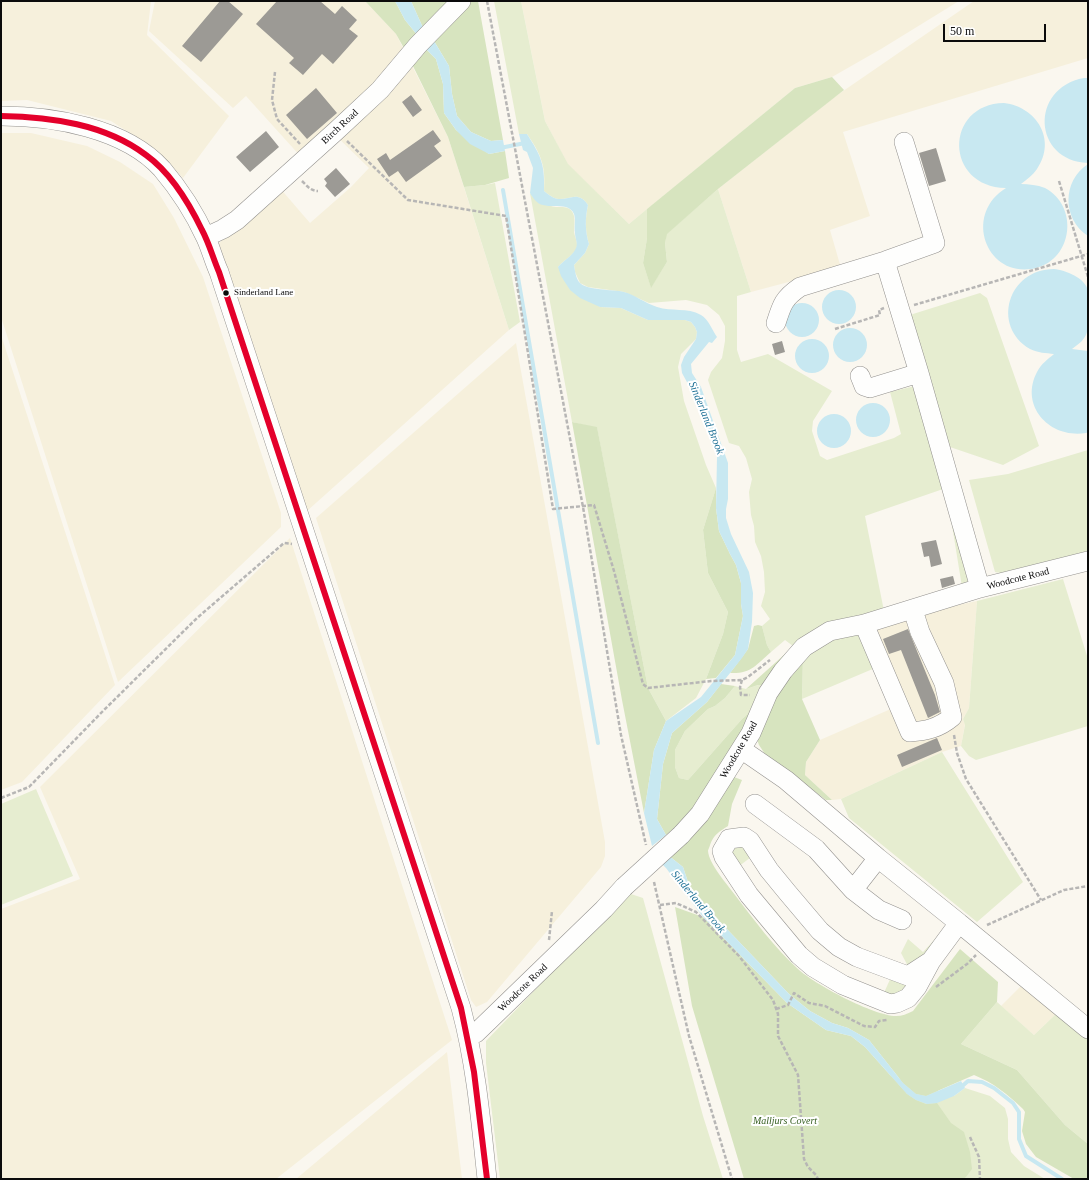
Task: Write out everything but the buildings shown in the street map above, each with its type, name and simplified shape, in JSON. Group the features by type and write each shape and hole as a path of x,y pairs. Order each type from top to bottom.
{"street":[{"name":"Birch Road","path":"206,238 237,220 336,131 380,90 438,24 461,1"},
{"path":"1,116 47,118 104,133 127,143 145,154 161,168 178,190 206,238 219,272 462,1008 479,1101 487,1179"},
{"path":"776,323 780,308 789,295 800,287 885,261 935,243 904,142"},
{"path":"885,261 919,373 980,588"},
{"path":"860,376 864,386 870,388 919,373"},
{"name":"Woodcote Road","path":"468,1035 476,1033 558,954 624,887 681,835 700,814 751,733 768,694 783,671 804,647 830,631 864,624 980,588 1088,561"},
{"path":"864,624 910,732 926,731 947,721 952,716 944,683 920,632 921,607"},
{"path":"740,749 786,780 878,858 1088,1030"},
{"path":"755,804 816,849 852,890 879,910 902,920"},
{"path":"930,961 917,987 908,998 897,1003 890,1004 878,1000 843,985 813,967 789,944 749,895 732,871 722,851 724,845 729,839 735,838 744,837 750,841 769,870 820,931 839,947 857,958 908,976 930,961 966,929"},
{"path":"852,890 878,858"}],"path":[{"path":"487,1 583,507 621,735 648,851"},
{"path":"275,72 272,100 277,118 310,155"},
{"path":"336,131 408,200 506,216 553,509 594,505 614,571 643,684 648,688 711,681 742,680 740,687"},
{"path":"1059,181 1088,277"},
{"path":"835,329 880,315 878,310 899,307 1088,254"},
{"path":"1,798 29,787 197,618 284,543 294,544 308,540"},
{"path":"952,716 957,753 966,779 1040,900"},
{"path":"653,874 689,1036 732,1179"},
{"path":"966,929 988,924 1064,890 1088,886"},
{"path":"660,905 676,903 696,912 739,956 774,1000 778,1014 778,1036 798,1075 804,1159 808,1167 818,1179"},
{"path":"552,911 549,940 558,954"},
{"path":"776,1009 788,1005 794,993"},
{"path":"970,1137 979,1157 980,1179"}],"shaded area":[{"path":"1,1 151,1 147,35 229,116 183,178 150,146 111,121 27,100 1,101"},
{"path":"155,1 365,1 396,34 448,137 509,330 307,511 217,245 279,187 310,223 351,187 369,168 331,131 302,158 246,96 233,108 149,31"},
{"path":"521,1 959,1 832,77 795,88 629,224 568,165 545,121"},
{"path":"974,1 1088,1 1088,58 843,132 870,216 830,230 841,268 751,292 718,189 833,98"},
{"path":"1,133 31,133 87,146 120,162 153,184 174,218 203,277 281,513 281,527 118,682 1,317"},
{"path":"1,335 115,685 22,782 1,790"},
{"path":"516,343 605,842 605,856 601,867 487,1002 476,1007 471,1000 316,518"},
{"path":"290,538 452,1040 276,1179 1,1179 1,909 80,879 40,787"},
{"path":"977,601 969,708 963,719 965,724 961,746 942,752 841,799 832,800 805,775 806,762 820,740 893,708 859,634 935,610"},
{"path":"1023,984 1058,1012 1034,1035 1001,1006"},
{"path":"447,1052 462,1179 296,1179"}],"green space":[{"path":"365,1 395,1 405,20 418,36 405,50 396,34"},
{"path":"411,1 449,1 424,30"},
{"path":"469,1 478,1 503,140 491,141 471,132 457,116 452,94 449,66 431,36"},
{"path":"494,1 521,1 545,121 568,164 629,224 647,209 647,238 643,263 651,287 667,262 665,243 666,234 718,189 751,292 737,296 737,350 741,362 768,354 832,391 813,421 812,431 820,456 827,460 894,438 901,434 890,392 915,386 946,488 865,516 884,611 825,627 811,635 797,649 785,640 771,652 767,645 762,626 770,619 761,606 765,592 764,572 761,556 755,542 754,526 751,515 749,492 752,479 746,458 739,446 729,443 708,380 711,372 722,358 725,341 725,326 719,315 707,305 686,300 649,303 624,292 588,287 580,283 575,272 574,265 585,253 589,244 586,224 588,205 581,198 574,197 558,199 552,197 544,191 544,174 542,161 539,154 527,134 519,134"},
{"path":"422,45 436,59 443,84 444,113 456,130 489,154 505,151 509,178 485,185 464,187 448,137 410,60"},
{"path":"832,77 844,90 718,189 667,234 665,243 667,262 651,288 643,263 647,238 647,209 795,88"},
{"path":"495,183 520,322 509,330 464,187"},
{"path":"530,193 536,200 542,203 554,207 568,208 572,212 577,248 558,267 600,307 621,308 648,320 685,320 691,322 697,332 696,339 681,354 678,367 684,401 706,465 716,488 703,530 708,573 728,612 723,634 706,679 696,698 666,721 648,688 597,428 572,422"},
{"path":"980,293 987,298 1039,446 1003,465 947,446 908,317 913,314"},
{"path":"572,422 597,427 648,688 666,721 654,750 644,813 622,700"},
{"path":"1088,450 1088,551 1006,574 995,572 969,480 1008,474"},
{"path":"716,488 716,508 719,531 736,565 741,583 741,604 743,616 735,655 716,678 706,679 723,634 728,612 708,573 703,530"},
{"path":"946,490 964,549 968,580 962,587"},
{"path":"1063,579 1088,659 1088,726 976,760 969,756 961,746 965,725 963,719 969,708 977,601"},
{"path":"962,587 957,591 952,594 950,591"},
{"path":"754,626 762,626 767,645 771,652 753,668 743,672 730,673 748,649"},
{"path":"859,634 875,668 802,699 803,657 820,642"},
{"path":"785,654 791,657 696,805 678,825 666,835 657,819 663,764 672,733 707,702 721,684 735,686 725,698 715,706 708,709 685,731 675,750 675,767 679,778 688,780 750,712 767,686 758,685 746,689"},
{"path":"803,657 802,699 820,740 806,762 805,775 832,800 826,800 765,754 756,737 769,702"},
{"path":"758,685 768,686 750,712 688,780 679,778 675,767 675,750 685,731 708,709 715,706 725,698 735,686 746,689"},
{"path":"942,752 1023,882 977,922 849,818 841,799"},
{"path":"734,777 742,780 732,804 728,826 713,838 708,850 709,856 723,880 773,943 789,961 817,983 874,1011 886,1015 896,1016 904,1015 913,1011 960,949 998,982 997,1002 961,1044 1017,1070 1065,1125 1088,1144 1088,1179 1074,1179 1036,1157 1026,1144 1022,1131 1025,1112 1023,1109 1000,1089 981,1078 974,1075 926,1096 916,1094 903,1083 869,1040 848,1028 832,1023 810,1011 789,994 704,905 690,888 683,867 669,856"},
{"path":"36,789 73,876 1,905 1,804"},
{"path":"742,845 755,854 738,867 732,853 736,847"},
{"path":"628,893 643,898 703,1116 723,1179 500,1179 486,1063 486,1041"},
{"name":"Malljurs Covert","path":"675,907 703,917 787,1003 826,1030 851,1036 865,1047 907,1094 926,1104 937,1103 951,1123 964,1132 970,1152 972,1169 966,1177 963,1179 744,1179 692,1006"},
{"path":"936,938 935,943 910,970 901,953 908,939 923,952"},
{"path":"892,975 912,983 902,995 883,995"},
{"path":"997,1002 1034,1035 1058,1012 1088,1037 1088,1144 1065,1125 1017,1070 961,1044"},
{"path":"822,1053 954,1096 965,1088 990,1096 1005,1108 1008,1119 1008,1139 1011,1152 1024,1166 1045,1179 892,1179"}],"water":[{"path":"395,1 411,1 424,30 418,36 405,20"},
{"path":"431,36 449,66 452,94 457,116 471,132 491,141 503,140 505,151 489,154 470,144 456,130 444,113 443,84 436,59 422,45"},
{"path":"1088,78 1088,163 1070,159 1056,150 1048,138 1045,124 1047,109 1054,95 1066,84"},
{"path":"1004,103 1016,106 1026,111 1034,118 1044,136 1045,147 1043,158 1037,169 1021,184 1045,188 1056,196 1063,207 1067,219 1067,231 1064,243 1058,254 1048,263 1036,268 1019,269 1004,264 993,255 986,243 983,228 985,214 993,200 1006,188 986,184 971,174 962,161 959,146 962,130 970,117 984,107"},
{"path":"519,134 527,134 536,148 543,167 544,191 552,197 558,199 574,197 581,198 588,205 586,224 589,244 585,253 574,265 579,282 587,287 624,292 657,307 685,310 696,313 701,315 706,320 717,337 712,343 709,342 691,364 692,373 701,387 728,463 728,499 726,518 731,534 749,572 753,593 752,622 748,649 742,658 707,702 672,733 663,764 657,819 666,835 652,846 644,813 654,750 666,721 701,697 735,655 743,616 741,604 741,583 736,565 719,531 716,508 717,457 694,395 682,373 681,365 684,357 696,339 697,332 691,322 685,320 648,320 621,308 600,307 580,298 570,290 561,276 558,267 574,252 576,248 577,244 574,214 572,210 568,208 560,206 547,206 537,202 532,197 530,193 533,168 527,152 523,150"},
{"path":"1088,164 1088,236 1079,229 1073,220 1068,200 1073,180 1079,171"},
{"path":"1054,269 1069,273 1079,279 1086,286 1088,291 1088,325 1085,338 1072,349 1088,351 1088,432 1086,433 1061,431 1041,418 1035,408 1032,397 1032,385 1039,369 1054,354 1030,349 1018,339 1011,327 1008,314 1010,300 1016,288 1025,278 1038,271"},
{"path":"836,290 842,290 846,291 853,297 856,307 855,314 849,321 842,324 836,324 832,323 825,317 822,310 822,304 823,300 829,293"},
{"path":"799,303 805,303 814,308 818,314 818,326 814,332 805,337 799,337 790,332 785,323 785,317 790,308"},
{"path":"847,328 853,328 857,329 864,335 867,345 866,352 860,359 853,362 847,362 843,361 836,355 833,348 833,342 834,338 840,331"},
{"path":"809,339 815,339 819,340 826,346 829,356 828,363 822,370 815,373 809,373 805,372 798,366 795,359 795,353 796,349 802,342"},
{"path":"870,403 876,403 880,404 887,410 890,420 889,427 883,434 876,437 870,437 866,436 859,430 856,423 856,417 857,413 863,406"},
{"path":"831,414 837,414 841,415 848,421 851,431 850,438 844,445 837,448 831,448 827,447 820,441 817,434 817,428 818,424 824,417"},
{"path":"669,856 683,867 690,888 704,905 789,994 810,1011 832,1023 848,1028 869,1040 903,1083 916,1094 926,1096 961,1081 965,1088 954,1096 937,1103 927,1104 916,1100 907,1094 865,1047 851,1036 826,1030 787,1003 703,917 661,863"}],"waterway":[{"name":"Sinderland Brook","path":"500,148 525,143"},
{"path":"503,190 598,743"},
{"name":"Sinderland Brook","path":"960,1088 968,1081 982,1082 994,1088 1013,1103 1019,1112 1019,1139 1026,1156 1062,1179"}],"transit line":[{"path":"1,116 39,118 77,124 95,129 130,144 155,162 171,180 185,199 209,245 461,1008 474,1072 487,1179"}],"place":[{"name":"Sinderland Lane","path":"226,293"}]}
